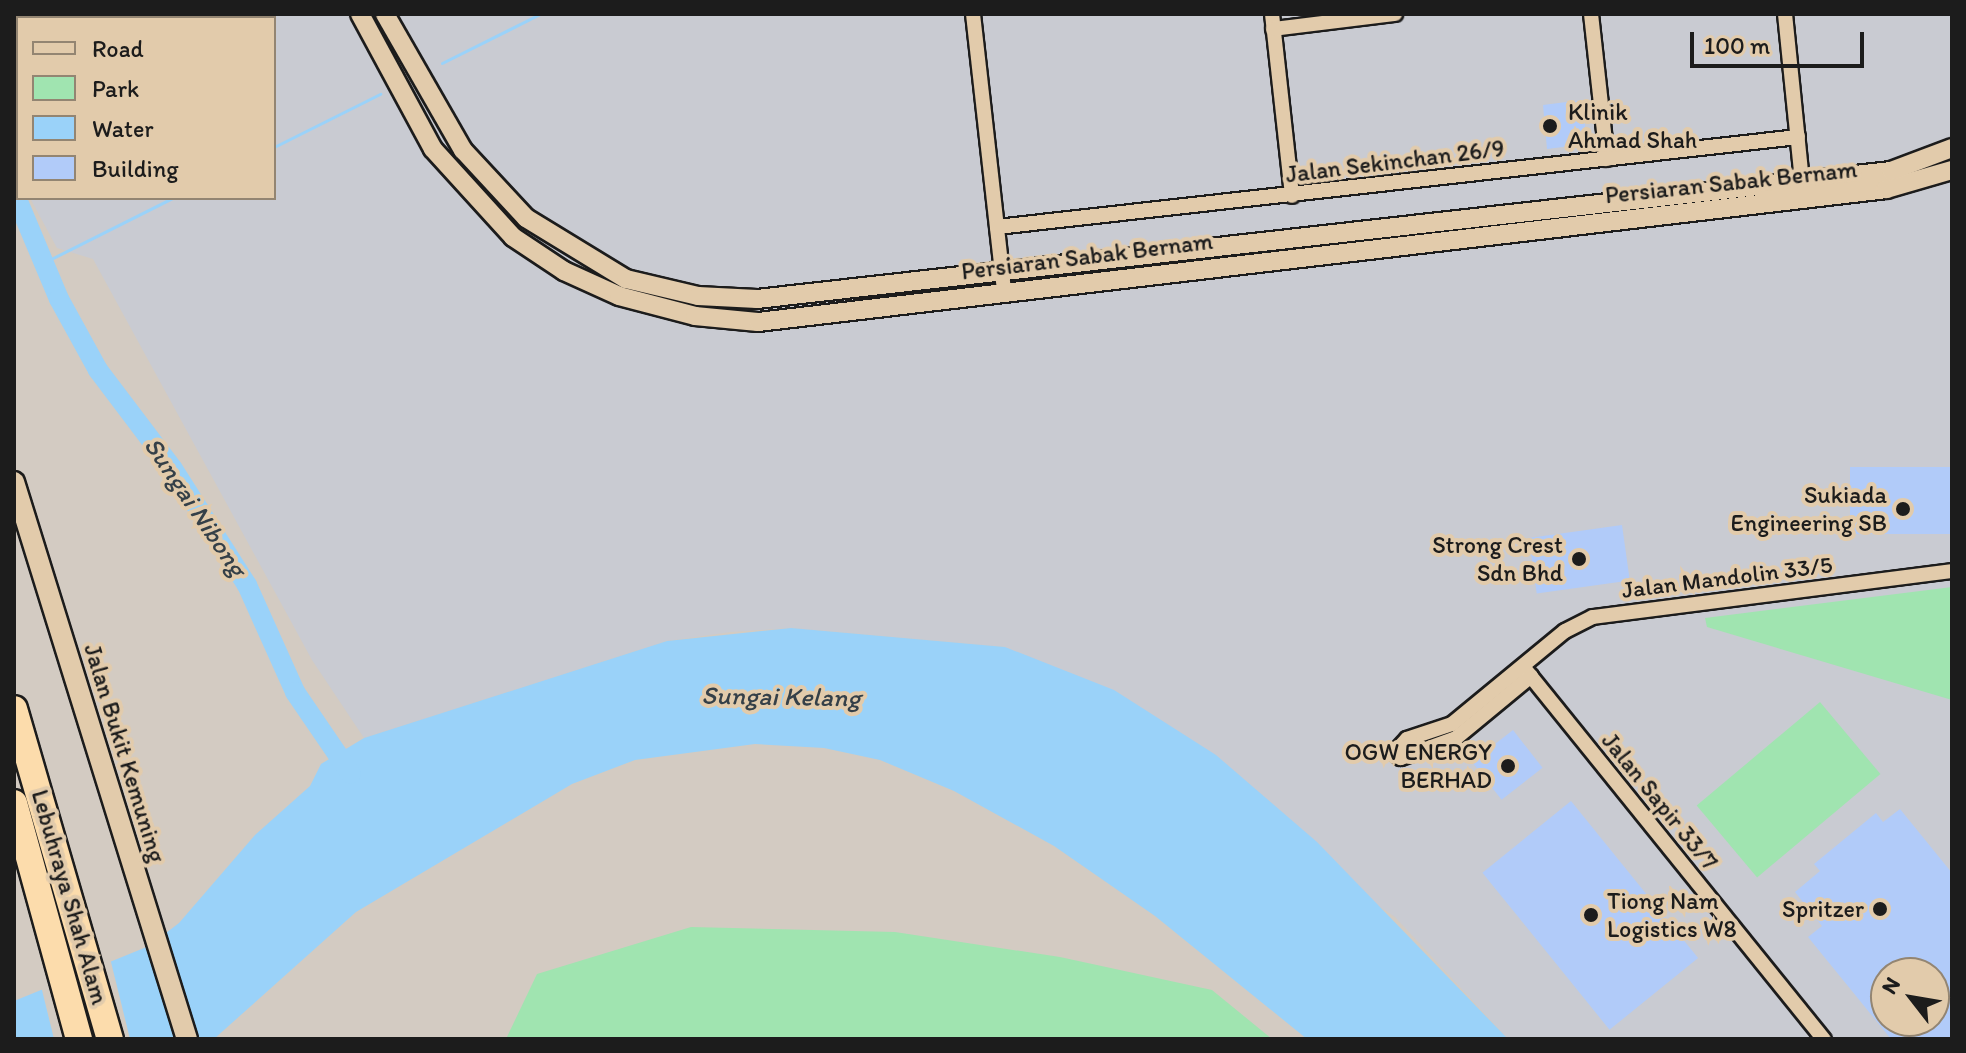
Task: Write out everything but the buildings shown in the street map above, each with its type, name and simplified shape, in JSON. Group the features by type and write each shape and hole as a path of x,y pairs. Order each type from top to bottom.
{"highway":[{"name":"Lebuhraya Shah Alam","path":"14,709 63,862 110,1039"},
{"name":"Lebuhraya Shah Alam","path":"14,803 38,873 79,1039"}],"main road":[{"name":"Jalan Bukit Kemuning","path":"14,482 187,1039"}],"street":[{"name":"Persiaran Sabak Bernam","path":"360,14 433,149 475,200 513,237 564,271 619,296 695,316 758,322 1004,290 1886,189 1952,170"},
{"name":"Persiaran Sabak Bernam","path":"385,14 481,174 526,218 626,279 698,296 757,299 1891,171 1952,148"},
{"path":"973,14 1004,290"},
{"path":"1292,196 1272,22 1395,14"},
{"path":"1591,14 1607,159"},
{"path":"1785,14 1802,181"},
{"name":"Jalan Sekinchan 26/9","path":"997,227 1798,137"},
{"name":"Jalan Mandolin 33/5","path":"1527,671 1593,617 1952,571"},
{"path":"1527,671 1456,738 1401,758 1394,753 1400,742 1452,724 1527,671"},
{"name":"Jalan Sapir 33/7","path":"1527,671 1824,1039"}],"shaded area":[{"path":"14,14 1952,14 1952,1039 1508,1039 1395,917 1005,647 791,628 667,641 364,738 312,660 93,259 57,248 31,200 276,200 276,16 16,16 16,94"}],"green space":[{"path":"1952,587 1952,700 1707,627 1705,618"},
{"path":"1820,702 1880,774 1757,877 1697,805"},
{"path":"691,927 895,932 1060,957 1212,990 1272,1039 506,1039 537,974"}],"water":[{"name":"Sungai Kelang","path":"791,628 1005,647 1114,690 1216,755 1317,842 1508,1039 1307,1039 1155,916 1054,846 954,791 880,760 824,748 755,744 635,760 572,784 356,912 214,1039 14,1039 14,1001 149,946 179,923 255,835 310,786 321,764 364,738 667,641"}],"pier":[{"path":"110,958 130,1039 54,1039 41,986"}],"waterway":[{"path":"442,63 540,14"},
{"path":"276,146 380,94"},
{"name":"Sungai Nibong","path":"14,192 16,197"},
{"name":"Sungai Nibong","path":"17,200 59,299 98,370 173,469 247,585 295,692 351,774"},
{"path":"43,263 168,200"}],"place":[{"name":"Klinik Ahmad Shah","path":"1550,126"},
{"name":"Sukiada Engineering SB","path":"1903,509"},
{"name":"Strong Crest Sdn Bhd","path":"1579,559"},
{"name":"OGW ENERGY BERHAD","path":"1508,766"},
{"name":"Spritzer","path":"1880,909"},
{"name":"Tiong Nam Logistics W8","path":"1591,915"}]}
